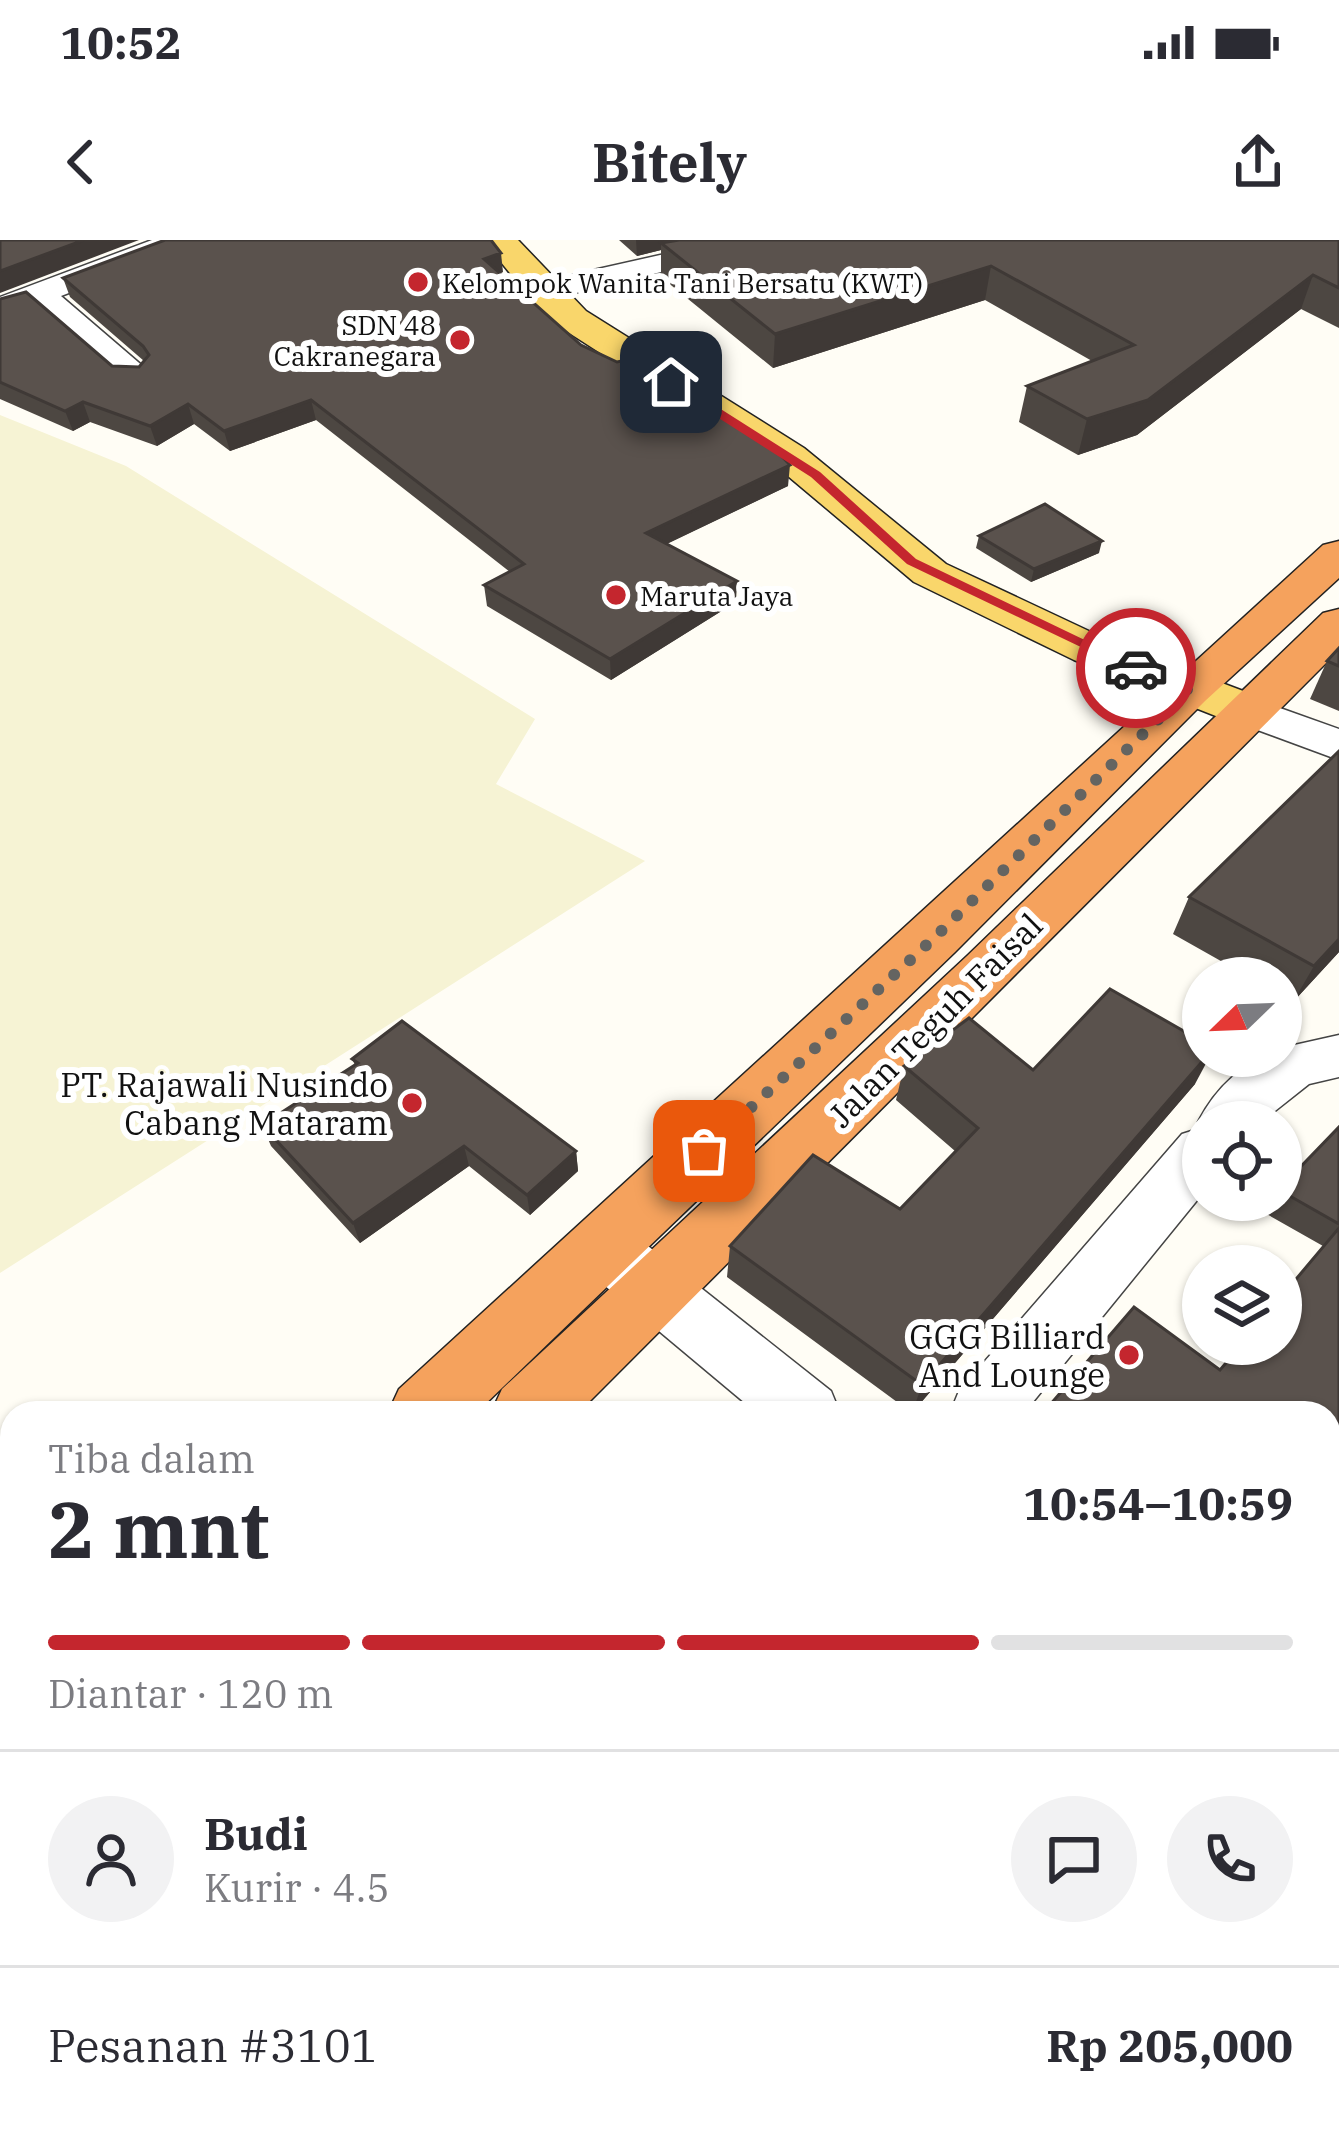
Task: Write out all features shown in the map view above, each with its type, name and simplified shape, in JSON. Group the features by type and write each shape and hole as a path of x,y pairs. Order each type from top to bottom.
{"highway":[{"name":"Jalan Teguh Faisal","path":"541,1401 861,1094 979,935 1188,690 1339,554"},
{"name":"Jalan Teguh Faisal","path":"437,1401 807,1056 979,935 1249,711 1339,623"},
{"path":"807,1056 861,1094"}],"main road":[{"path":"500,240 542,291 592,332 815,475 911,562 1091,650 1249,711"}],"street":[{"path":"0,308 180,240"},
{"path":"542,291 698,254 782,240"},
{"path":"40,295 133,375"},
{"path":"1249,711 1339,745"},
{"path":"1245,1101 1283,1069 1339,1056"},
{"path":"993,1401 1182,1176"},
{"path":"602,1246 793,1401"}],"shaded area":[{"path":"0,415 126,466 535,719 496,784 645,861 0,1273"}],"building":[{"path":"0,240 84,240 0,271"},
{"path":"165,240 491,240 501,253 484,259 581,345 617,362 631,359 775,449 790,465 646,533 737,581 610,659 484,585 524,564 311,400 224,431 188,404 150,426 83,402 65,411 0,382 0,299 26,292 112,366 139,367 149,355 143,346 63,278"},
{"path":"1339,240 1339,288 1313,275 1148,400 1087,419 1027,386 1134,345 991,266 775,334 661,243"},
{"path":"1045,504 1102,541 1034,569 979,536"},
{"path":"1339,648 1339,666 1327,661"},
{"path":"1339,751 1339,939 1314,966 1189,897"},
{"path":"1110,989 1182,1030 1182,1077 1189,1077 922,1385 730,1246 813,1155 900,1209 978,1128 904,1066 969,1018 1033,1070"},
{"path":"402,1021 576,1151 527,1195 464,1146 353,1223 262,1125 358,1063 352,1059"},
{"path":"1339,1127 1339,1224 1302,1203 1302,1165"},
{"path":"1339,1228 1339,1401 1053,1401 1134,1307 1182,1342 1182,1365 1213,1365 1220,1370 1224,1365 1302,1365 1302,1272"}],"way so far":[{"path":"704,1151 935,937 1188,690 1136,668"}],"place":[{"name":"Kelompok Wanita Tani Bersatu (KWT)","path":"418,282"},
{"name":"SDN 48 Cakranegara","path":"460,340"},
{"name":"Maruta Jaya","path":"616,595"},
{"name":"PT. Rajawali Nusindo Cabang Mataram","path":"412,1103"},
{"name":"GGG Billiard And Lounge","path":"1129,1355"}],"route":[{"path":"671,382 815,475 911,562 1136,668"}]}
